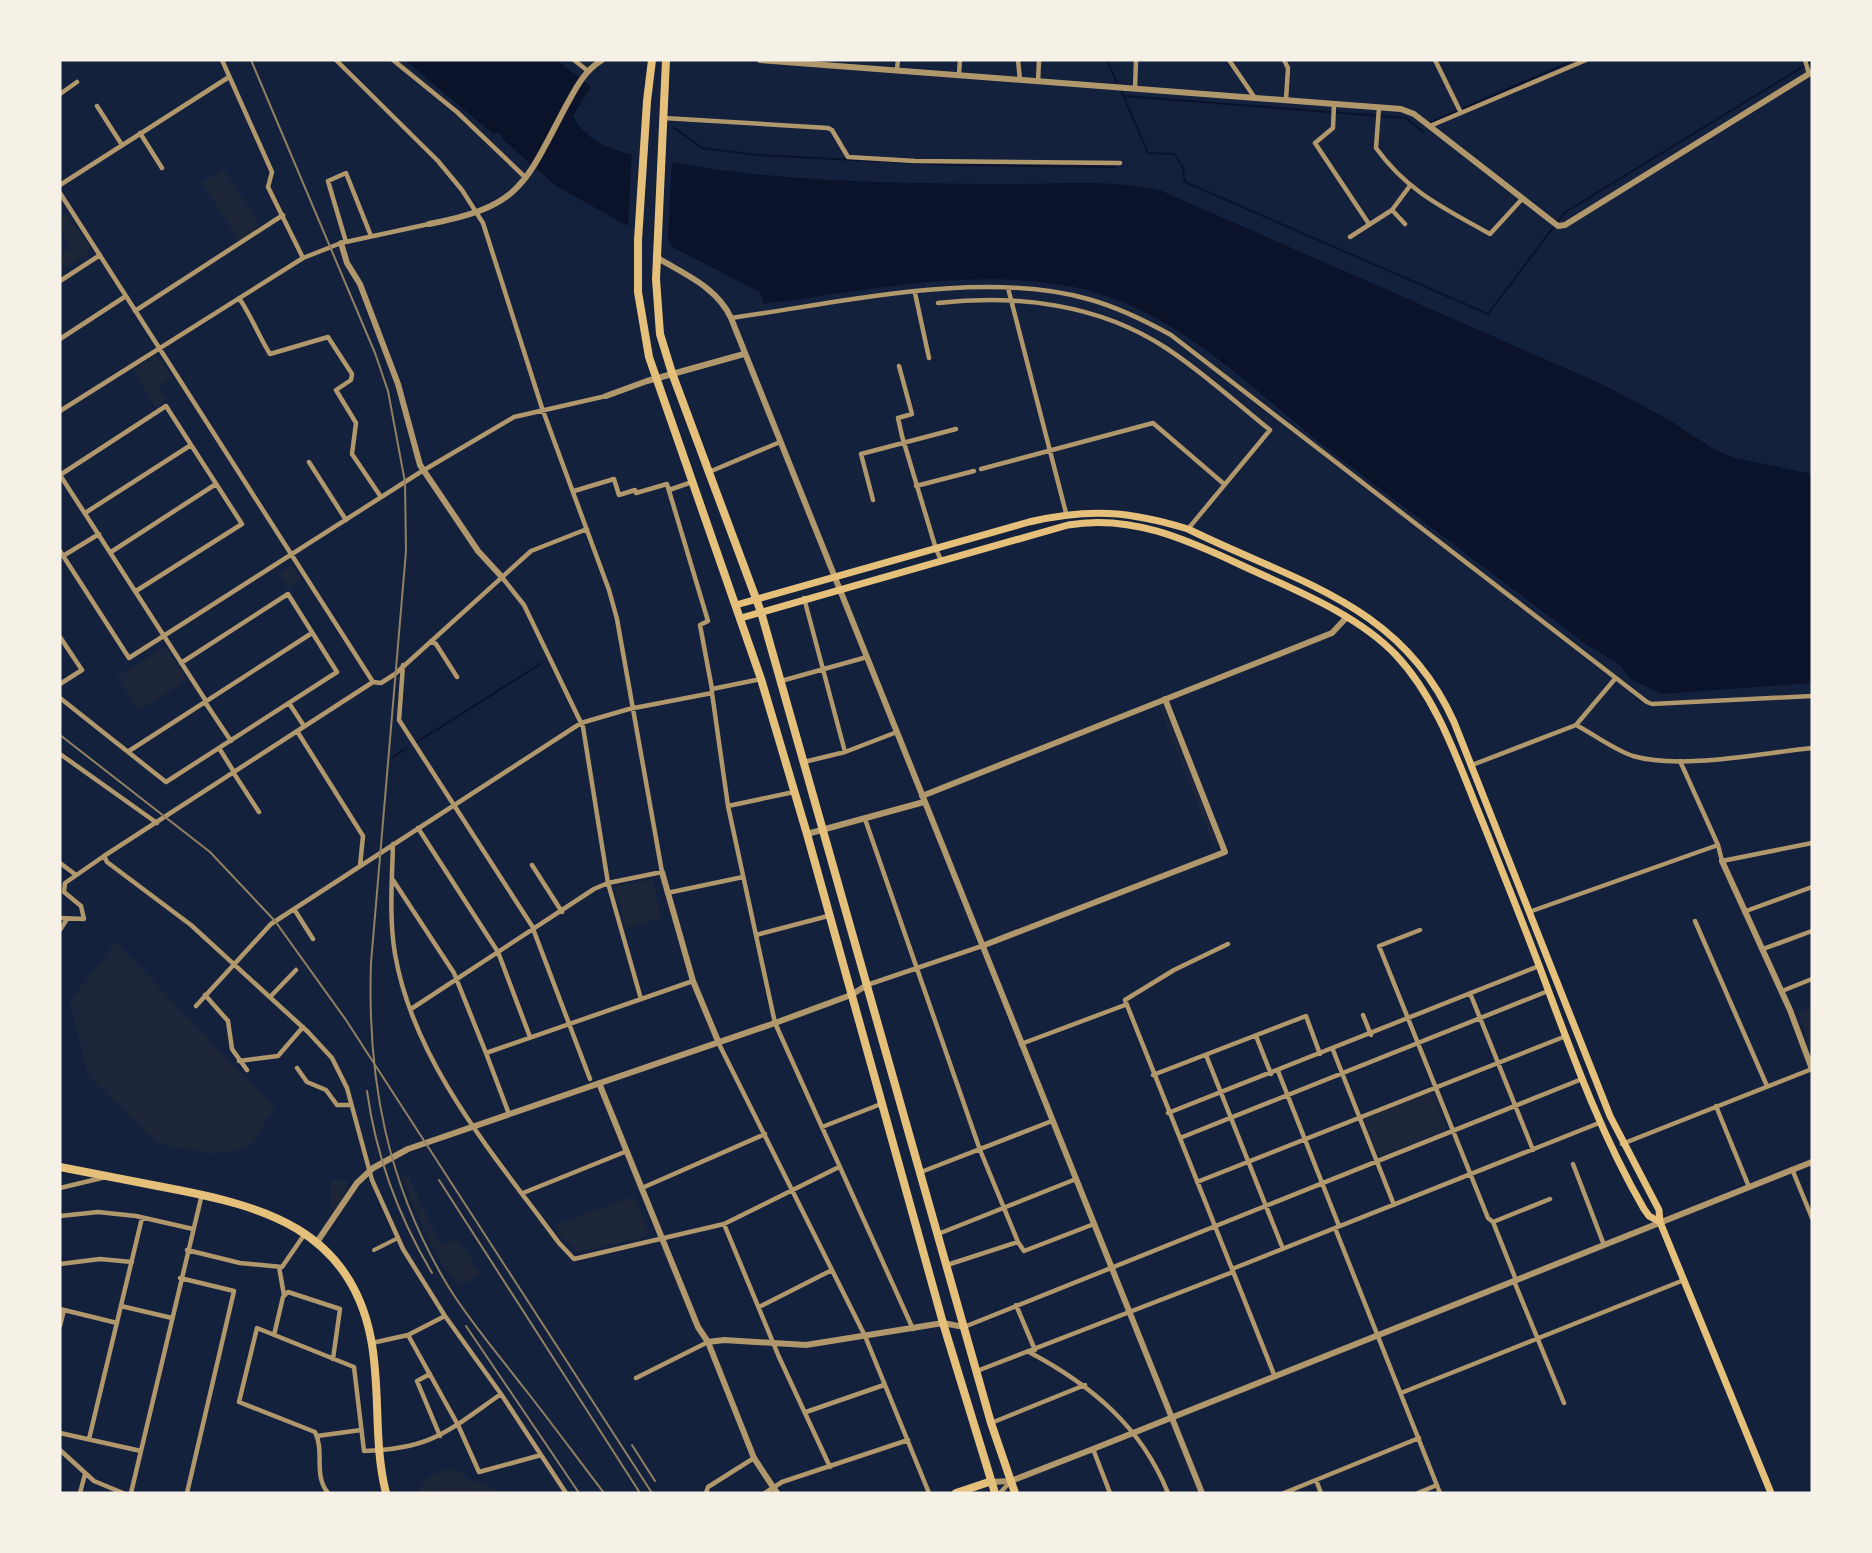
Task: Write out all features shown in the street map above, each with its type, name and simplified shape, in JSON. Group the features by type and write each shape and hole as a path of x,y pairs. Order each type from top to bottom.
{"main road":[{"path":"652,60 647,101 638,240 638,292 650,357 761,679 807,834 943,1323 989,1482 995,1493"},
{"path":"666,60 656,247 657,316 672,373 761,612 991,1423 1016,1493"},
{"path":"736,605 1066,513 1133,514 1188,529 1365,614 1395,636 1431,679 1447,706 1622,1144 1659,1210 1660,1222 1771,1493"},
{"path":"741,618 839,588 1068,525 1116,523 1146,528 1188,541 1346,618 1382,641 1415,678 1436,712 1539,966 1599,1123 1619,1166 1648,1216 1660,1222"},
{"path":"1461,770 1472,765"},
{"path":"61,1170 202,1194 264,1211 305,1233 331,1255 351,1282 362,1306 372,1343 378,1450 386,1493"},
{"path":"956,1493 989,1482"}],"street":[{"path":"222,60 272,172 268,187 303,258"},
{"path":"336,60 438,160 478,213 494,252 542,408 574,491 617,619 662,872 693,981 718,1041 865,1336 929,1493"},
{"path":"393,60 458,112 526,178"},
{"path":"574,60 588,70"},
{"path":"60,411 303,258 343,242 478,213 508,197 526,178 581,79 588,70 602,60"},
{"path":"760,60 1408,111 1551,222 1565,225 1810,73 1804,60"},
{"path":"897,69 898,60"},
{"path":"959,74 960,60"},
{"path":"1018,60 1020,80"},
{"path":"1038,82 1039,60"},
{"path":"1135,89 1136,60"},
{"path":"1229,60 1255,98"},
{"path":"1284,60 1288,68 1286,100"},
{"path":"1435,60 1461,113"},
{"path":"1430,126 1586,60"},
{"path":"60,185 229,77"},
{"path":"60,94 77,82"},
{"path":"1334,104 1333,128 1315,143 1369,224"},
{"path":"97,106 123,145"},
{"path":"1379,107 1376,148 1390,168 1409,187 1490,234 1522,199"},
{"path":"664,118 828,128 832,130 848,157 915,161 1120,163"},
{"path":"140,133 162,168"},
{"path":"371,236 346,173 328,181 343,242 398,384 412,441 424,471 478,551 524,605 581,723 608,883 641,999"},
{"path":"1350,237 1392,210 1409,187"},
{"path":"60,193 373,682"},
{"path":"1392,210 1405,224"},
{"path":"135,311 283,215"},
{"path":"61,278 100,255"},
{"path":"656,257 710,290 726,307 731,318 1202,1493"},
{"path":"731,318 953,288 1045,290 1086,298 1130,314 1171,335 1614,680 1652,704 1812,696"},
{"path":"1008,288 1066,513"},
{"path":"915,292 929,358"},
{"path":"60,339 126,296"},
{"path":"239,298 256,323 258,336 270,354 328,337 352,374 350,381 336,390 356,423 351,454 381,497"},
{"path":"938,303 1011,301 1071,308 1141,334 1183,360 1270,430 1188,529"},
{"path":"99,534 62,556 129,658 381,497 514,417 542,408 606,396 672,373 744,354"},
{"path":"899,366 912,414 898,418 916,486 941,560"},
{"path":"136,591 242,524 165,407 60,475 231,741"},
{"path":"981,469 1153,423 1224,484"},
{"path":"873,500 861,454 956,429"},
{"path":"709,472 780,442"},
{"path":"85,513 191,445"},
{"path":"309,462 346,520"},
{"path":"916,486 974,471"},
{"path":"574,491 614,478 619,495 668,484 708,621 699,625 712,691 728,806 775,1023 913,1329"},
{"path":"669,490 693,481"},
{"path":"111,552 216,484"},
{"path":"60,918 84,919 81,906 64,892 62,883 373,682 381,683 431,641 501,576 536,548 587,529"},
{"path":"60,698 166,782 337,672 288,594 181,663"},
{"path":"804,598 845,752"},
{"path":"807,834 865,819 923,799 1332,633 1346,618"},
{"path":"129,751 312,633"},
{"path":"60,637 82,670 60,684"},
{"path":"431,641 436,644 457,677"},
{"path":"781,681 867,657"},
{"path":"403,665 399,720 534,930 590,1079"},
{"path":"198,1006 205,995 265,928 581,723 632,708 761,679"},
{"path":"1472,765 1576,725 1614,680"},
{"path":"317,1242 357,1183 369,1172 408,1149 775,1023 851,995 867,985 982,946 1226,852 1165,699"},
{"path":"289,703 304,726"},
{"path":"1576,725 1631,755 1651,760 1680,761 1812,748"},
{"path":"297,731 363,836 360,866"},
{"path":"804,762 845,752 897,732"},
{"path":"219,748 259,812"},
{"path":"60,754 157,823"},
{"path":"1622,1144 1812,1069 1782,991 1722,861 1718,845 1680,761"},
{"path":"728,806 794,792"},
{"path":"865,819 980,1150 1018,1242 1024,1251 1094,1224"},
{"path":"418,828 498,952 530,1038"},
{"path":"1722,861 1812,843"},
{"path":"393,844 392,931 395,956 411,1008 442,1076 473,1126 559,1243 574,1259 724,1224 839,1167"},
{"path":"1529,912 1718,845"},
{"path":"105,856 107,862 191,925 235,964 303,1027 341,1071 369,1172 398,1238 445,1316 501,1394 566,1493"},
{"path":"60,863 75,874"},
{"path":"532,865 562,912"},
{"path":"411,1008 608,883 662,872"},
{"path":"667,893 743,877"},
{"path":"393,880 456,980 509,1114"},
{"path":"1746,912 1812,887"},
{"path":"294,909 313,939"},
{"path":"756,935 828,916"},
{"path":"60,930 67,919"},
{"path":"1695,921 1767,1086"},
{"path":"1420,930 1379,946 1488,1218 1493,1222 1564,1403"},
{"path":"1763,949 1812,931"},
{"path":"1228,944 1129,995 1125,1000 1125,1005 1275,1377"},
{"path":"1168,1113 1371,1035 1539,966"},
{"path":"270,997 296,970"},
{"path":"1782,991 1812,979"},
{"path":"486,1053 693,981"},
{"path":"1180,1138 1548,991"},
{"path":"1470,993 1533,1150"},
{"path":"205,995 228,1021 230,1042 239,1061 248,1070"},
{"path":"1021,1044 1125,1005"},
{"path":"1363,1015 1371,1035"},
{"path":"1153,1075 1306,1016 1320,1054"},
{"path":"239,1061 278,1056 303,1027"},
{"path":"1256,1036 1271,1074"},
{"path":"1197,1182 1566,1036"},
{"path":"1333,1050 1394,1204"},
{"path":"1206,1055 1283,1249"},
{"path":"297,1068 307,1082 326,1090 337,1105 350,1105"},
{"path":"1278,1071 1440,1493"},
{"path":"636,1377 708,1342 724,1340 776,1345 806,1345 943,1323 964,1327 1582,1079"},
{"path":"599,1083 754,1458 776,1491"},
{"path":"822,1127 882,1104"},
{"path":"1716,1106 1749,1187"},
{"path":"921,1172 1052,1121"},
{"path":"977,1371 1599,1123"},
{"path":"642,1188 765,1134"},
{"path":"523,1193 627,1151"},
{"path":"989,1482 1011,1481 1812,1162"},
{"path":"1573,1164 1604,1245"},
{"path":"1792,1169 1812,1218"},
{"path":"60,1188 109,1177"},
{"path":"938,1234 1076,1179"},
{"path":"131,1493 180,1278 202,1194"},
{"path":"1493,1222 1550,1199"},
{"path":"60,1216 98,1212 142,1218 193,1229"},
{"path":"89,1439 142,1218"},
{"path":"724,1224 830,1467"},
{"path":"188,1250 240,1263 282,1267 305,1233"},
{"path":"374,1250 398,1238"},
{"path":"947,1265 1018,1242"},
{"path":"60,1264 100,1259 132,1262"},
{"path":"274,1335 285,1295 279,1267"},
{"path":"759,1307 832,1269"},
{"path":"180,1278 234,1291 186,1493"},
{"path":"1401,1393 1684,1280"},
{"path":"285,1295 288,1292 340,1309 333,1359"},
{"path":"1016,1305 1032,1351 1085,1385 1107,1404 1132,1432 1157,1469 1168,1493"},
{"path":"121,1306 172,1318"},
{"path":"60,1326 62,1310 117,1323"},
{"path":"372,1343 408,1335 445,1316"},
{"path":"328,1493 320,1479 315,1432 239,1402 257,1328 354,1367 364,1451 420,1445 458,1425 501,1394"},
{"path":"408,1335 458,1425 479,1472 541,1455"},
{"path":"430,1374 417,1381 440,1436"},
{"path":"806,1412 884,1385"},
{"path":"991,1423 1085,1385"},
{"path":"317,1436 362,1430"},
{"path":"60,1433 141,1451"},
{"path":"1284,1493 1419,1438"},
{"path":"765,1493 776,1491 782,1482 908,1440"},
{"path":"1093,1449 1110,1493"},
{"path":"60,1450 97,1483 123,1493"},
{"path":"706,1493 708,1487 754,1458"},
{"path":"80,1493 85,1474"},
{"path":"1316,1480 1321,1493"},
{"path":"1000,1493 1011,1481"},
{"path":"1418,1493 1437,1485"}],"shaded area":[{"path":"405,60 557,60 591,87 573,116 590,137 601,144 626,153 707,168 829,180 952,184 1100,183 1162,191 1604,385 1671,421 1715,450 1735,458 1812,474 1812,683 1662,694 1630,679 1619,664 1587,645 1334,454 1213,355 1147,313 1111,298 1074,287 1036,281 997,279 919,283 764,304 760,292 672,247 671,242 651,239 556,186 502,139 503,137 498,132 494,135"},
{"path":"224,169 260,226 239,241 202,183"},
{"path":"67,213 89,247 88,254 65,268 60,267 60,254 71,247 60,229 60,217"},
{"path":"154,356 161,359 172,377 158,386 167,400 156,408 133,370"},
{"path":"288,567 294,568 302,579 288,588 278,573"},
{"path":"162,648 167,649 187,680 138,711 117,677"},
{"path":"1159,706 1164,709 1218,844 1214,845"},
{"path":"653,881 661,918 626,928 615,889 617,886"},
{"path":"116,942 275,1108 248,1149 213,1154 158,1144 89,1077 70,1001"},
{"path":"1812,1008 1812,1054 1798,1012"},
{"path":"1430,1092 1434,1094 1446,1127 1444,1131 1378,1157 1364,1119"},
{"path":"408,1175 441,1245 458,1239 481,1274 458,1287 435,1253 401,1177"},
{"path":"331,1180 349,1180 340,1205 334,1210 331,1207"},
{"path":"634,1196 649,1233 646,1237 578,1252 563,1239 554,1225"},
{"path":"446,1469 458,1471 470,1480 507,1493 419,1493 425,1480"}],"pier":[{"path":"632,151 672,159 668,241 672,250 669,244 650,241 628,229"}],"waterway":[{"path":"1107,60 1118,85"},
{"path":"1429,123 1575,60"},
{"path":"1121,90 1148,153 1174,154 1182,165 1185,182 1488,314 1564,213 1812,61"},
{"path":"1124,96 1406,118 1423,132"},
{"path":"673,127 702,148 758,155 954,165 1116,167"},
{"path":"417,742 542,663"},
{"path":"393,757 407,748"}],"railway":[{"path":"251,60 375,353 388,391 405,482 406,551 371,963 373,1048 385,1130 410,1209 427,1248 448,1286 475,1325 604,1493"},
{"path":"60,735 210,852 275,921 346,1020 652,1493"},
{"path":"367,1091 376,1139 390,1185 409,1230 432,1273"},
{"path":"439,1180 640,1493"},
{"path":"466,1326 579,1493"},
{"path":"632,1445 655,1481"}]}
